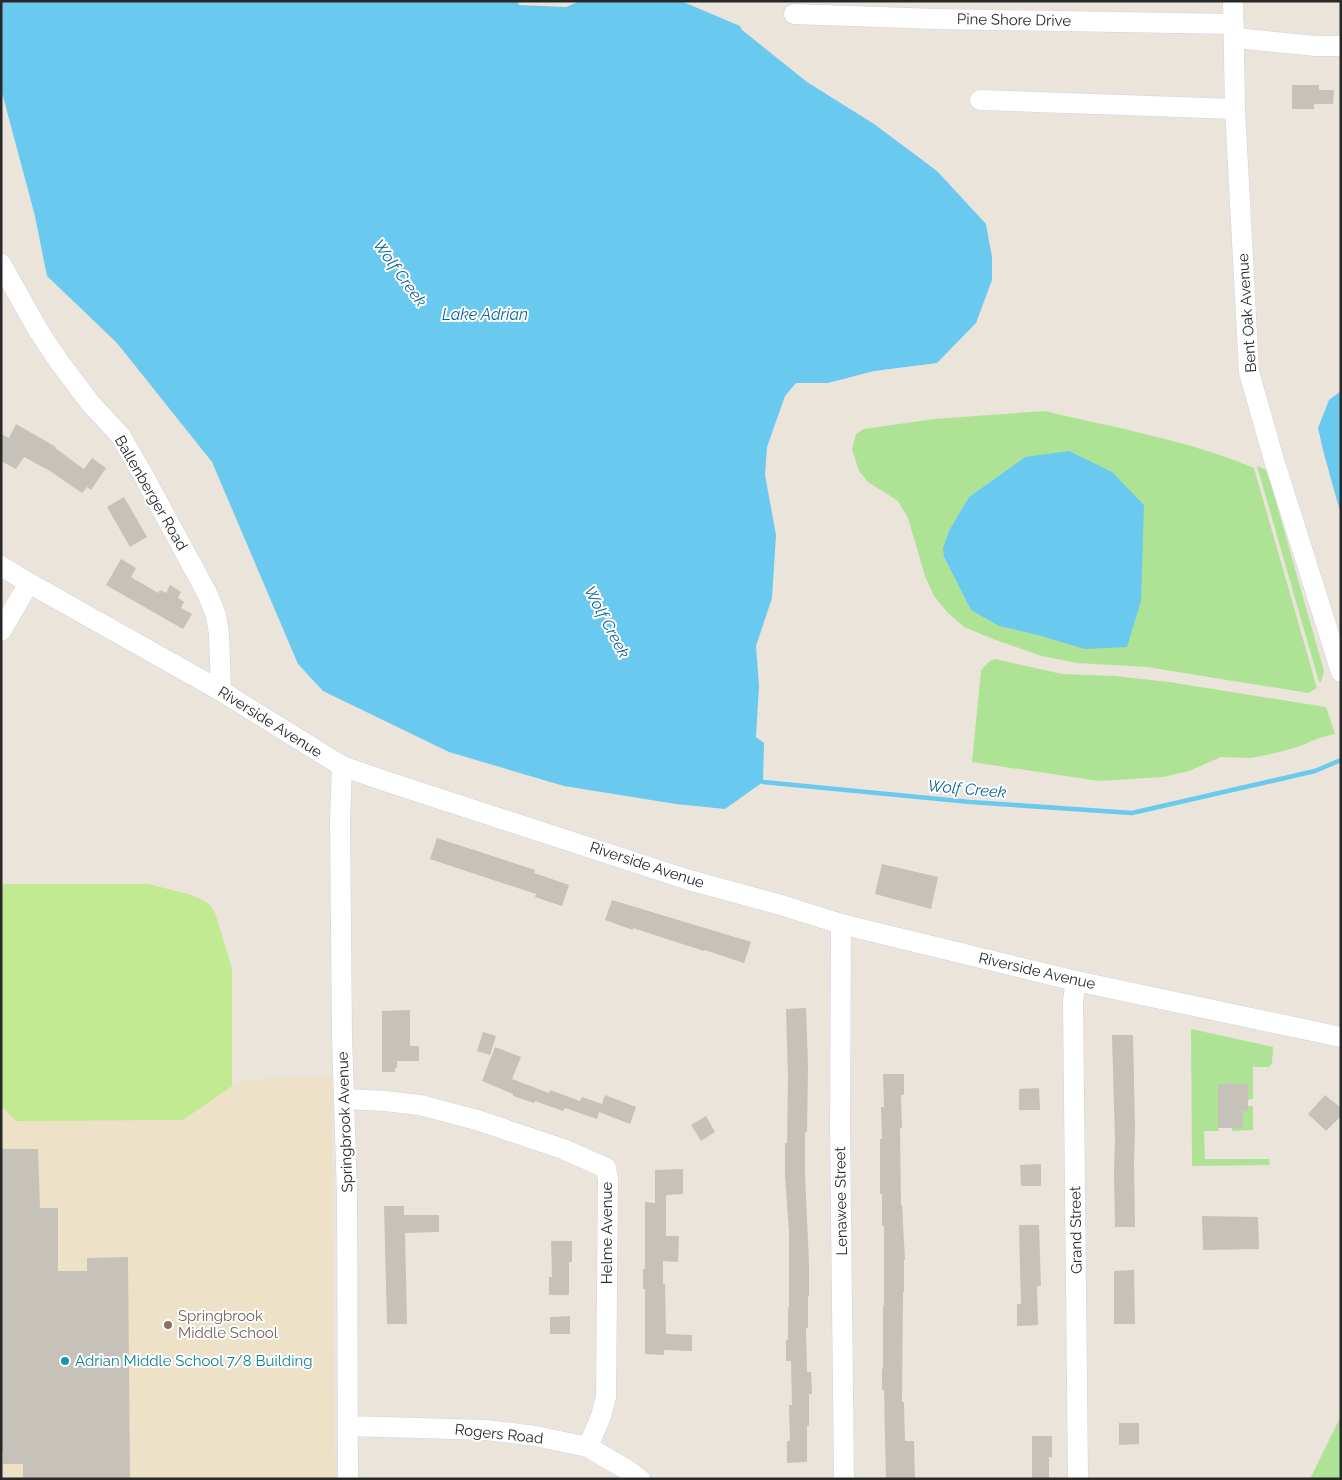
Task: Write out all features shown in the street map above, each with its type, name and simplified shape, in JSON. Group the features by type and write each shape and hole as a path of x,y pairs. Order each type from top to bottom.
{"street":[{"name":"Bent Oak Avenue","path":"1234,1 1235,109 1249,372 1274,460 1341,672"},
{"name":"Pine Shore Drive","path":"794,14 1235,31 1316,46 1341,46"},
{"path":"980,100 1235,109"},
{"name":"Ballenberger Road","path":"1,264 38,330 60,363 92,404 120,435 208,593 220,634 221,691"},
{"name":"Riverside Avenue","path":"1,566 29,584 221,691 342,766 689,880 781,905 841,924 1076,981 1341,1037"},
{"path":"1,631 29,584"},
{"name":"Springbrook Avenue","path":"342,766 340,821 342,1036 347,1196 348,1479"},
{"name":"Lenawee Street","path":"841,924 840,1136 844,1479"},
{"name":"Grand Street","path":"1076,981 1073,1000 1078,1479"},
{"name":"Helme Avenue","path":"345,1099 420,1105 450,1112 563,1150 606,1168 608,1180 606,1397 601,1416 588,1447"},
{"name":"Rogers Road","path":"348,1426 486,1430 535,1436 588,1447 640,1479"}],"shaded area":[{"name":"Springbrook Middle School","path":"1,884 148,884 188,894 203,900 210,905 215,913 232,968 232,1086 248,1079 332,1077 335,1479 1,1479"}],"green space":[{"path":"1045,411 1177,442 1254,468 1317,688 1308,693 1147,667 1077,663 1042,656 964,627 947,612 934,596 925,576 908,518 898,501 868,482 859,471 852,449 856,434 864,429 934,419","holes":["1025,457 1041,636 999,626 971,609 944,557 969,497"]},
{"path":"1257,466 1267,470 1324,671 1321,682 1319,682"},
{"path":"995,659 1062,674 1115,676 1169,682 1326,707 1335,734 1319,738 1298,747 1251,758 1221,757 1189,771 1163,777 1099,781 972,762 981,670 990,661"},
{"path":"1,884 148,884 188,894 210,905 215,913 232,968 232,1086 183,1120 16,1121 1,1106"},
{"path":"1191,1029 1273,1047 1272,1063 1269,1067 1253,1067 1253,1099 1248,1100 1248,1084 1218,1085 1219,1131 1204,1131 1205,1159 1269,1159 1270,1165 1192,1166"},
{"path":"1248,1106 1253,1106 1253,1130 1232,1131 1243,1111 1248,1111"},
{"path":"1341,1416 1341,1479 1310,1479"}],"water":[{"name":"Lake Adrian","path":"1,1 517,1 519,5 566,7 580,1 681,1 740,26 742,30 807,82 874,124 937,171 986,224 992,257 992,280 976,323 937,363 874,371 828,383 796,383 785,396 767,447 765,475 776,535 772,598 756,646 759,686 756,737 764,743 763,782 725,809 676,804 564,786 449,752 323,691 298,664 212,462 117,343 47,276 35,216 1,89"},
{"path":"1341,391 1341,515 1318,428 1329,400"},
{"path":"1069,451 1112,472 1144,505 1141,601 1127,647 1085,649 999,626 971,610 944,557 943,548 949,531 969,497 1025,457"}],"building":[{"path":"1292,85 1319,85 1319,90 1334,90 1333,104 1314,104 1314,109 1292,109"},
{"path":"16,424 56,447 84,469 92,458 106,468 91,490 87,487 82,493 50,471 24,457 16,469 1,461 1,434 9,438"},
{"path":"124,497 147,537 130,547 107,507"},
{"path":"121,559 136,568 131,577 158,593 160,590 166,593 170,585 181,592 178,598 184,602 181,608 192,614 183,629 106,585"},
{"path":"437,838 535,870 534,873 569,885 562,906 535,897 536,894 430,859"},
{"path":"882,864 938,877 931,909 875,894"},
{"path":"612,900 751,942 744,963 605,920"},
{"path":"806,1008 808,1066 805,1175 809,1295 808,1328 806,1328 807,1372 811,1372 812,1394 809,1394 807,1462 787,1463 787,1441 790,1441 789,1405 792,1405 791,1361 786,1361 789,1307 789,1231 785,1176 788,1078 786,1009"},
{"path":"410,1010 410,1046 419,1046 419,1061 397,1061 395,1072 382,1072 382,1011"},
{"path":"483,1032 496,1036 490,1055 477,1051"},
{"path":"1112,1035 1133,1035 1135,1227 1115,1227"},
{"path":"495,1047 521,1057 512,1079 549,1093 550,1090 580,1101 582,1097 602,1104 605,1095 636,1107 630,1124 599,1112 597,1119 565,1108 563,1111 535,1101 534,1103 513,1096 513,1094 482,1081"},
{"path":"883,1074 904,1074 904,1095 901,1095 902,1128 900,1128 901,1205 905,1260 902,1402 904,1402 905,1441 914,1441 915,1479 886,1479 884,1390 882,1390 884,1226 882,1226 882,1194 880,1194 881,1107 884,1107"},
{"path":"1218,1084 1248,1084 1248,1111 1243,1111 1243,1128 1218,1128"},
{"path":"1039,1088 1040,1110 1019,1110 1019,1089"},
{"path":"1325,1095 1341,1108 1341,1116 1326,1131 1308,1114"},
{"path":"706,1116 715,1132 701,1141 691,1125"},
{"name":"Adrian Middle School 7/8 Building","path":"1,1149 38,1149 40,1208 58,1208 58,1271 87,1271 87,1258 128,1257 130,1479 23,1478 23,1464 3,1464 3,1451 1,1451"},
{"path":"1041,1164 1041,1186 1021,1186 1020,1165"},
{"path":"683,1169 683,1194 666,1195 666,1236 679,1236 678,1262 663,1261 663,1284 665,1284 666,1334 692,1335 692,1351 664,1350 664,1355 645,1354 645,1289 643,1289 643,1269 645,1269 645,1202 655,1203 655,1170"},
{"path":"384,1206 404,1206 404,1215 439,1215 439,1232 405,1233 407,1324 387,1324"},
{"path":"1202,1216 1258,1217 1259,1249 1203,1250"},
{"path":"1019,1225 1039,1225 1041,1286 1037,1286 1038,1325 1017,1326 1017,1304 1021,1304"},
{"path":"551,1241 572,1241 572,1262 569,1262 569,1295 549,1295 549,1277 552,1277"},
{"path":"1134,1270 1135,1324 1114,1324 1114,1271"},
{"path":"570,1316 570,1334 550,1334 550,1317"},
{"path":"1119,1423 1139,1423 1139,1444 1119,1445"},
{"path":"1032,1436 1052,1436 1052,1457 1049,1457 1049,1479 1032,1479"}],"waterway":[{"name":"Wolf Creek","path":"760,780 763,782 970,802 1132,813 1315,771 1341,760"}],"place":[{"name":"Springbrook Middle School","path":"168,1325"},
{"name":"Adrian Middle School 7/8 Building","path":"65,1361"}]}
